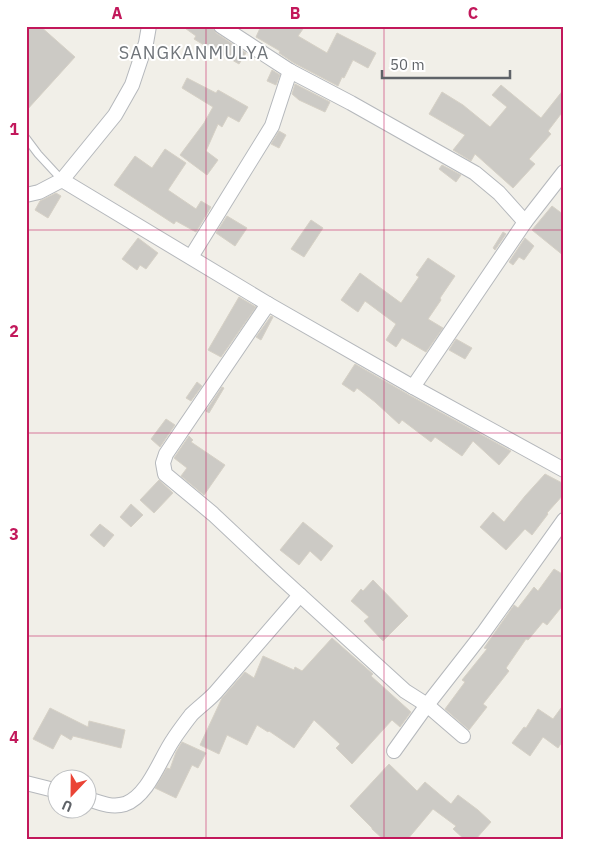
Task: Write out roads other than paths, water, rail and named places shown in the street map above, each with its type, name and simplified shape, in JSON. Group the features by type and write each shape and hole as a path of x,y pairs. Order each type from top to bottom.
{"street":[{"path":"26,196 39,192 62,180 115,115 132,85 146,42 148,26"},
{"path":"221,26 290,71 475,172 500,193 525,222"},
{"path":"191,257 272,126 290,71"},
{"path":"413,387 525,222 564,172"},
{"path":"62,180 268,304 564,470"},
{"path":"268,304 166,454 163,463 165,474 213,514 405,691 427,705 464,736"},
{"path":"394,751 484,632 564,520"},
{"path":"98,802 112,806 126,803 140,793 173,740 192,714 207,702 300,595"},
{"path":"26,782 48,788"}],"lane":[{"path":"26,138 62,180"}],"district":[{"name":"SANGKANMULYA","path":"194,53"}]}
